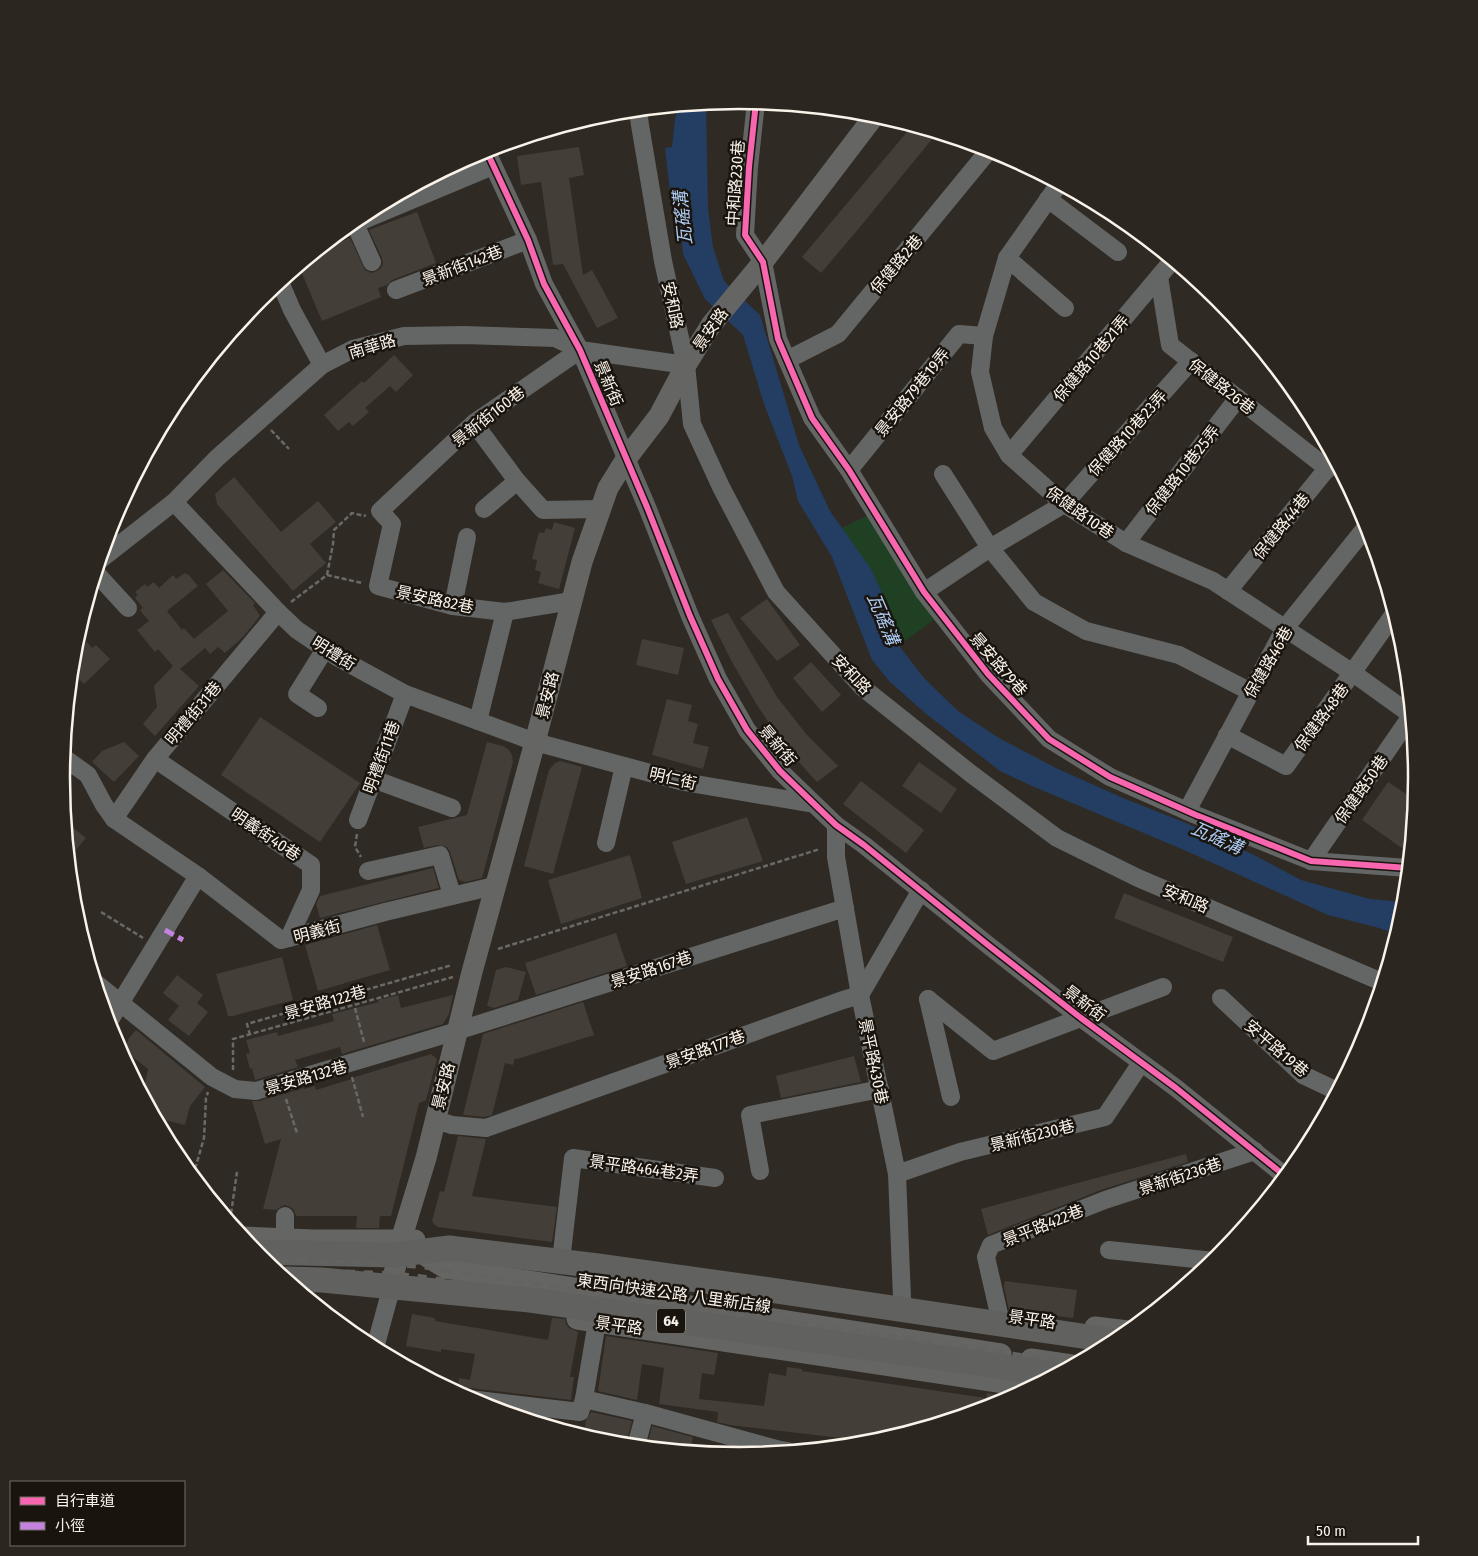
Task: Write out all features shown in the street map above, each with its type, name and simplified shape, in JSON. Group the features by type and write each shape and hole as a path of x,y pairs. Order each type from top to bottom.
{"highway":[{"name":"東西向快速公路 八里新店線","path":"267,1252 397,1247 523,1270 1080,1353"},
{"path":"397,1247 449,1248 734,1285 1103,1339"},
{"name":"東西向快速公路 八里新店線","path":"296,1279 322,1280 530,1300 1045,1373"}],"main road":[{"name":"景安路","path":"390,1293 397,1247 426,1158 457,1031 467,964 494,886 535,742 582,562 599,509 608,488 626,459 659,416 686,365 711,325 763,262 869,122"},
{"name":"景平路","path":"253,1237 397,1247 450,1239 637,1260 1116,1330"},
{"name":"景平路","path":"397,1247 446,1268 1062,1363"},
{"name":"景平路","path":"303,1285 423,1295 1021,1384"}],"street":[{"name":"中和路230巷","path":"755,109 749,167 745,235 763,262"},
{"name":"安和路","path":"639,117 663,261 686,365 692,424 721,487 776,592 862,688 970,773 1057,838 1138,878 1376,980"},
{"name":"保健路2巷","path":"787,360 838,334 984,156"},
{"name":"景新街","path":"489,158 528,240 544,284 580,350 718,679 747,730 780,770 836,826 864,844 988,945 1081,1018 1176,1088 1280,1172"},
{"path":"386,210 493,166"},
{"name":"保健路10巷","path":"1055,189 1007,258 984,336 980,372 993,428 1009,456 1064,504 1126,543 1213,581 1353,673 1404,711"},
{"path":"1048,199 1118,252"},
{"path":"354,231 372,262"},
{"name":"景新街142巷","path":"396,290 528,240"},
{"path":"1007,258 1065,308"},
{"name":"景安路79巷","path":"763,262 778,339 812,418 849,470 924,592 988,674 1049,739 1110,777 1187,811 1311,861 1402,868"},
{"name":"保健路10巷21弄","path":"1009,456 1168,265"},
{"name":"保健路26巷","path":"1159,277 1170,345 1238,398 1329,464"},
{"path":"283,289 292,310 322,365"},
{"name":"景安路79巷19弄","path":"849,470 958,334 984,336"},
{"name":"南華路","path":"109,555 174,502 217,458 322,365 353,349 404,336 464,335 556,338 580,350 686,365"},
{"name":"景新街160巷","path":"380,511 474,423 580,350"},
{"name":"保健路10巷23弄","path":"924,592 990,548 1064,504 1191,361"},
{"name":"保健路10巷25弄","path":"1126,543 1238,398"},
{"path":"474,423 517,481 543,510 599,509"},
{"name":"保健路44巷","path":"1228,591 1330,466"},
{"path":"943,474 990,548 1034,602 1086,631 1179,655 1251,692"},
{"path":"484,509 517,481"},
{"name":"明禮街","path":"174,502 278,612 298,630 337,657 405,694 535,742"},
{"name":"景安路82巷","path":"380,511 392,524 378,586 453,606 505,612 572,601"},
{"name":"保健路46巷","path":"1187,811 1285,628 1361,533"},
{"path":"453,606 467,537"},
{"path":"104,569 128,608"},
{"name":"明禮街31巷","path":"114,819 156,759 278,612"},
{"path":"478,721 505,612"},
{"name":"保健路48巷","path":"1227,735 1286,766 1389,621"},
{"path":"318,708 297,694 325,649"},
{"name":"明禮街11巷","path":"358,820 405,694"},
{"name":"保健路50巷","path":"1311,861 1406,722"},
{"name":"明仁街","path":"535,742 684,782 814,804"},
{"name":"明義街40巷","path":"156,759 311,865 311,890 289,938"},
{"path":"70,762 88,775 104,806 114,819"},
{"path":"606,842 624,766"},
{"path":"373,779 452,808"},
{"name":"明義街","path":"114,819 198,876 281,940 452,895 494,886"},
{"name":"景平路430巷","path":"836,826 836,857 860,996 897,1174 902,1298"},
{"path":"368,871 440,855 452,895"},
{"path":"113,1013 198,876"},
{"path":"860,996 921,890"},
{"name":"景安路167巷","path":"457,1031 845,908"},
{"path":"950,1096 928,999 993,1051 1163,987"},
{"name":"景安路132巷","path":"105,990 212,1077 235,1089 256,1091 457,1031"},
{"name":"景安路177巷","path":"435,1120 452,1125 486,1128 844,1000 860,996"},
{"name":"安平路19巷","path":"1221,998 1303,1075 1331,1089"},
{"name":"景新街230巷","path":"897,1174 960,1152 1105,1117 1141,1063"},
{"path":"760,1171 750,1115 880,1089"},
{"name":"景新街236巷","path":"1105,1200 1255,1151"},
{"name":"景平路464巷2弄","path":"562,1252 574,1158 715,1178"},
{"name":"景平路422巷","path":"999,1314 986,1256 991,1245 1105,1200"},
{"path":"285,1239 286,1216"},
{"path":"1108,1250 1203,1260"},
{"name":"景安路","path":"377,1340 390,1293"},
{"path":"582,1406 597,1322"},
{"path":"496,1401 582,1406 645,1413 765,1446"},
{"path":"638,1439 645,1413"}],"path":[{"path":"261,419 289,449"},
{"path":"278,612 327,575 334,530 352,513 364,516 375,508 380,511"},
{"path":"327,575 378,586"},
{"path":"358,820 355,847 368,871"},
{"path":"250,1034 246,1024 467,964 836,844"},
{"path":"101,912 155,945"},
{"path":"355,1008 368,1058"},
{"path":"348,1064 363,1117"},
{"path":"195,1167 204,1138 206,1098 212,1077"},
{"path":"282,1084 297,1133"},
{"path":"231,1213 237,1172"}],"green space":[{"path":"870,514 935,619 897,647 838,530"}],"water":[{"name":"瓦磘溝","path":"706,110 708,208 713,247 724,281 760,315 799,445 830,511 871,569 883,595 900,647 924,678 958,711 999,738 1056,768 1123,798 1186,823 1256,856 1301,880 1370,899 1396,901 1390,932 1328,915 1184,850 1000,771 925,713 890,682 872,660 832,557 798,501 792,476 764,404 743,335 705,299 683,254 679,209 672,210 665,148 672,147 677,112"}],"building":[{"path":"908,131 933,138 821,273 802,257"},
{"path":"579,147 584,175 569,178 583,275 592,270 618,318 597,328 563,264 553,265 541,182 521,185 517,156"},
{"path":"417,212 436,263 392,280 387,285 378,288 381,297 322,321 302,272 337,243 350,238 365,270 371,273 377,271 383,263 369,230"},
{"path":"394,355 413,375 396,392 390,386 365,408 369,412 353,426 349,422 338,431 324,415 362,381 364,383"},
{"path":"234,477 281,532 318,501 336,522 310,544 326,563 293,591 217,504 215,494"},
{"path":"554,522 575,528 559,589 538,583 541,572 535,570 537,560 532,559 539,532 544,533 546,528 552,530"},
{"path":"223,570 255,603 253,605 260,616 242,638 225,653 218,647 210,654 205,648 180,669 199,686 155,736 143,724 157,707 154,686 173,666 158,649 155,652 137,630 149,621 140,610 143,608 135,598 138,595 135,592 145,584 147,587 154,582 159,588 173,575 176,579 185,573 188,574 198,586 167,611 182,630 184,628 194,639 228,611 206,584"},
{"path":"767,599 800,645 777,661 740,618"},
{"path":"728,613 777,697 807,735 838,766 817,782 785,747 757,705 732,662 711,620"},
{"path":"642,639 684,648 678,675 636,665"},
{"path":"87,642 92,648 96,645 110,659 84,684 78,678 83,645"},
{"path":"811,662 841,695 822,712 793,678"},
{"path":"667,699 692,705 688,721 698,724 693,743 709,747 703,769 652,755"},
{"path":"260,717 360,783 320,842 221,775"},
{"path":"124,742 139,756 114,782 92,762 102,751"},
{"path":"487,742 503,746 509,750 513,762 482,878 465,882 459,880 447,847 438,845 424,848 418,827 467,815"},
{"path":"560,761 582,767 553,874 524,866 549,770 555,763"},
{"path":"919,762 957,789 941,813 902,786"},
{"path":"861,781 924,830 906,853 843,804"},
{"path":"1388,782 1408,795 1404,849 1362,820"},
{"path":"747,817 763,861 686,884 672,842"},
{"path":"71,826 86,838 74,852"},
{"path":"630,855 642,898 561,924 548,880"},
{"path":"433,868 439,888 320,918 316,904 320,896"},
{"path":"1124,893 1233,937 1223,962 1114,918"},
{"path":"377,925 390,970 318,991 305,945"},
{"path":"616,933 627,966 536,995 525,963"},
{"path":"282,957 293,1000 228,1016 216,974"},
{"path":"506,967 526,972 518,1000 494,1008 487,1006 496,970"},
{"path":"177,975 203,995 197,1003 208,1012 189,1036 168,1020 179,1006 163,993"},
{"path":"398,995 401,1008 453,995 449,1014 443,1024 342,1054 340,1047 295,1060 298,1067 255,1080 246,1054 250,1053 246,1040 277,1032 278,1036 334,1021 332,1014"},
{"path":"583,1002 594,1035 517,1059 515,1058 513,1065 505,1063 492,1115 485,1117 463,1115 483,1034"},
{"path":"136,1030 205,1087 190,1106 185,1125 165,1120 145,1084 148,1069 131,1055 126,1045"},
{"path":"431,1054 437,1059 426,1100 419,1103 391,1216 380,1216 379,1228 356,1228 357,1216 296,1216 294,1210 285,1205 277,1210 263,1209 281,1139 265,1144 252,1101 259,1101 315,1086 316,1090"},
{"path":"854,1056 861,1082 781,1098 776,1076"},
{"path":"458,1136 486,1139 472,1196 557,1207 552,1242 438,1227 435,1225 432,1221 440,1191 444,1192"},
{"path":"1186,1154 1188,1162 1101,1190 988,1235 981,1209"},
{"path":"1005,1281 1077,1290 1073,1318 1009,1310 1004,1287"},
{"path":"412,1314 435,1318 435,1321 548,1340 552,1318 565,1319 569,1328 578,1332 570,1377 574,1377 571,1400 468,1389 458,1385 459,1378 470,1380 475,1354 441,1349 441,1352 406,1346"},
{"path":"606,1336 718,1353 714,1375 702,1373 699,1399 764,1406 769,1373 786,1376 787,1367 802,1369 802,1371 986,1398 987,1393 998,1395 912,1424 843,1438 730,1425 717,1422 718,1412 659,1404 664,1368 642,1364 637,1400 598,1391"},
{"path":"591,1412 632,1421 628,1437 585,1429 586,1420"},
{"path":"652,1426 693,1437 691,1446 649,1440"}],"railway":[{"path":"276,1260 355,1262 421,1267 1066,1361"},
{"path":"286,1269 419,1276 1054,1368"}],"marked path":[{"path":"165,930 183,940"}],"cycle path":[{"path":"755,109 749,167 745,235 763,262 778,339 812,418 849,470 924,592 988,674 1049,739 1110,777 1196,815 1311,861 1402,868"},
{"path":"490,158 528,240 544,284 580,350 718,679 747,730 780,771 836,825 864,845 1081,1018 1176,1088 1280,1172"}]}
